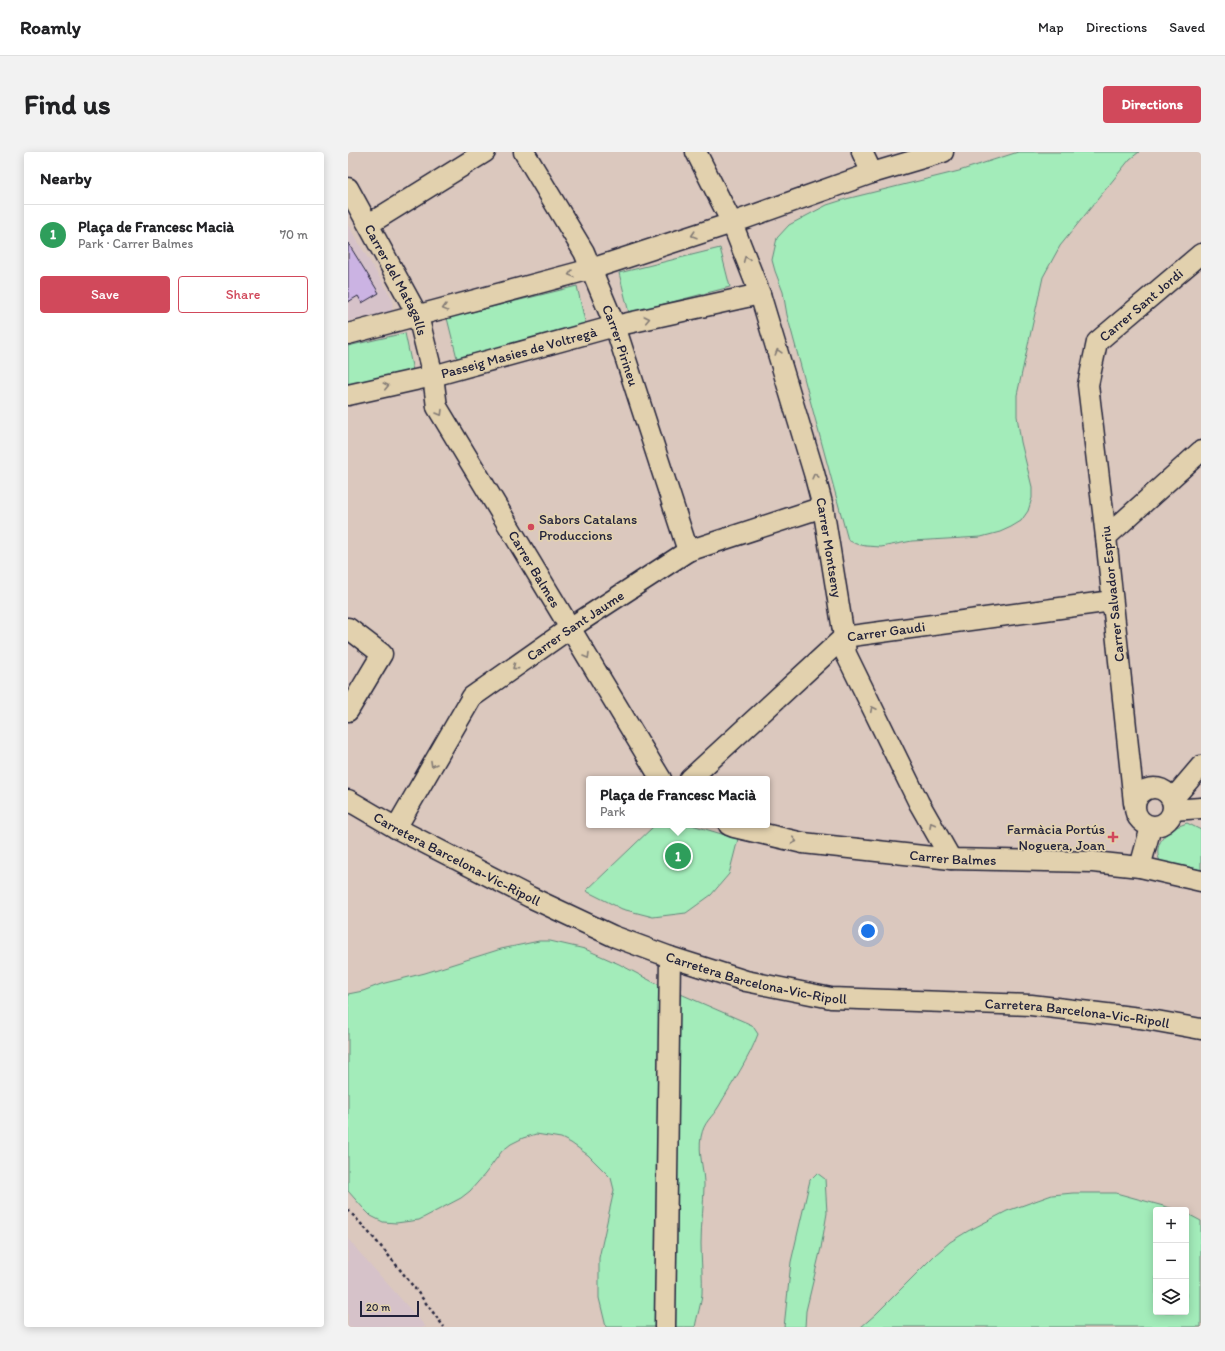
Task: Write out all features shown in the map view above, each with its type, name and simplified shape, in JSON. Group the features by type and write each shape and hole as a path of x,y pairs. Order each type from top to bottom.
{"street":[{"path":"369,224 485,152"},
{"name":"Carrer Pirineu","path":"524,152 584,252 615,326 688,551"},
{"name":"Carrer Montseny","path":"696,152 732,223 760,294 814,473 822,507 846,654 919,803 951,859"},
{"path":"862,152 872,173"},
{"path":"348,334 591,269 732,223 872,173 943,152"},
{"name":"Carrer del Matagalls","path":"348,188 418,316 433,376"},
{"name":"Carrer Sant Jordi","path":"1088,385 1097,342 1201,254"},
{"name":"Passeig Masies de Voltregà","path":"348,395 433,376 615,326 760,294"},
{"name":"Carrer Balmes","path":"433,376 437,407 659,776"},
{"name":"Carrer Salvador Espriu","path":"1088,385 1134,804"},
{"path":"1106,538 1201,451"},
{"name":"Carrer Sant Jaume","path":"396,828 472,698 570,628 688,551 822,507"},
{"name":"Carrer Gaudi","path":"693,776 844,637 1112,601"},
{"path":"348,628 382,654 348,711"},
{"path":"1172,805 1166,792 1155,788 1149,788 1143,791 1137,797 1134,804 1135,813 1142,823 1151,827 1161,825 1169,819 1172,805 1201,766"},
{"name":"Carretera Barcelona-Vic-Ripoll","path":"348,800 396,828 537,901 613,936 670,957 746,981 831,998 1031,1005 1140,1018 1201,1029"},
{"path":"1172,805 1201,808"},
{"path":"1140,867 1151,827"},
{"name":"Carrer Balmes","path":"738,828 803,843 951,859 1092,862 1140,867 1201,881"},
{"path":"666,1327 670,957"}],"path":[{"path":"348,1210 397,1264 444,1327"}],"shaded area":[{"path":"348,225 393,300 392,311 348,321"},
{"path":"348,1239 360,1253 426,1327 348,1327"}],"green space":[{"path":"1018,152 1139,152 1130,159 1060,246 1043,277 1017,395 1017,416 1021,442 1032,487 1032,498 1028,511 1021,521 1011,527 1000,532 981,537 912,541 881,547 856,544 848,540 787,315 783,292 772,260 777,238 789,225 827,205 959,171"},
{"path":"720,248 730,287 629,313 619,273"},
{"path":"577,286 586,326 457,358 447,318"},
{"path":"405,333 413,371 348,385 348,346"},
{"path":"1187,823 1201,830 1201,870 1160,861 1158,857 1158,848 1164,836 1173,829"},
{"path":"652,828 702,828 738,839 729,874 711,895 686,913 653,917 622,909 586,891"},
{"path":"539,941 550,941 585,949 619,964 653,982 752,1025 758,1034 745,1062 719,1106 706,1123 702,1132 700,1149 704,1185 701,1243 702,1294 695,1327 606,1327 599,1298 599,1258 614,1190 611,1178 588,1155 561,1138 536,1134 511,1144 502,1151 470,1191 461,1198 419,1220 396,1223 383,1222 371,1216 348,1191 348,994 425,973 501,949"},
{"path":"817,1173 825,1179 827,1213 821,1248 806,1311 805,1327 784,1327 791,1262 810,1180"},
{"path":"1073,1193 1116,1193 1167,1207 1153,1207 1153,1315 1189,1315 1189,1215 1201,1221 1201,1327 861,1327 950,1242 1007,1211 1052,1195"}],"building":[{"path":"348,243 379,293 362,303 358,296 348,302"}],"place":[{"name":"Sabors Catalans Produccions","path":"531,527"},
{"name":"Farmàcia Portús Noguera, Joan","path":"1113,837"},
{"name":"Plaça de Francesc Macià","path":"678,856"}]}
